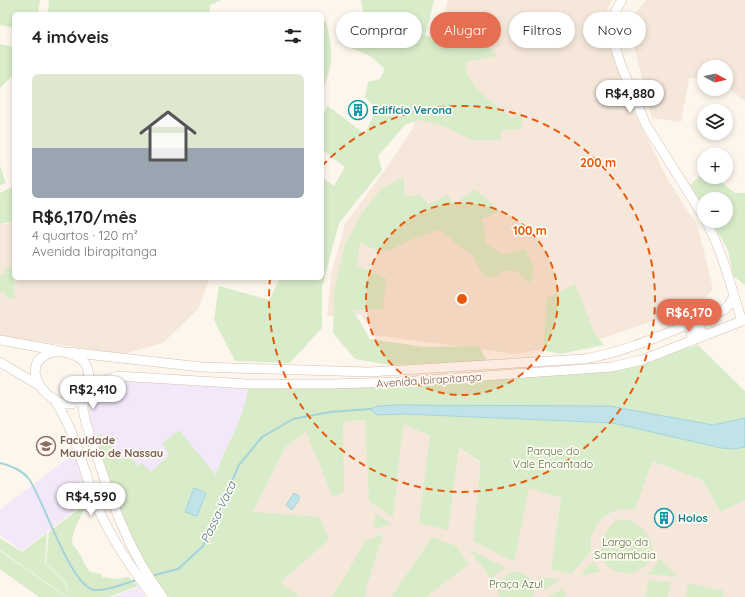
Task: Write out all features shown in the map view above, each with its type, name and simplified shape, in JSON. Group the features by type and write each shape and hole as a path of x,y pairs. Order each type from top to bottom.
{"main road":[{"path":"622,0 615,12 613,25 613,40 621,65 646,124 697,206"},
{"name":"Avenida Ibirapitanga","path":"85,394 100,383 117,376 248,384 330,384 399,382 605,368 631,364 742,321 718,243 710,228"},
{"name":"Avenida Ibirapitanga","path":"68,352 169,365 226,369 398,372 598,357 632,347 727,308 734,296"},
{"path":"700,319 699,330 706,335"},
{"path":"684,325 688,326 692,331 691,341"},
{"path":"0,340 68,352 81,358 88,367 89,376 85,394 84,418 121,527 139,570"},
{"path":"44,389 35,375 36,364 44,355 58,351"},
{"path":"0,362 30,379 60,403 69,405 77,403 85,394"},
{"path":"54,399 68,422 103,518 118,547 139,570 157,595"}],"shaded area":[{"path":"448,0 612,0 606,12 583,12 583,48 612,48 631,106 668,180 697,225 713,290 696,306 604,338 516,354 375,335 361,315 327,316 331,275 345,224 387,167 413,128 435,48 501,48 501,12 445,12"},
{"path":"646,0 745,0 745,101 733,92 733,60 697,60 697,79 689,78 681,122 652,118 634,48 646,48 646,12 636,12"},
{"path":"12,222 12,280 209,280 198,309 163,343 123,354 0,336 0,225"},
{"path":"114,377 248,387 246,404 221,460 204,515 109,482 90,422 90,402 97,390"},
{"path":"374,420 403,423 458,448 511,482 561,498 625,450 702,480 721,512 745,500 745,597 300,597 280,583 253,512 285,448 308,431 343,422"},
{"path":"74,453 88,500 22,551 0,535 0,510"},
{"path":"139,587 145,597 112,597"}],"green space":[{"path":"0,0 40,0 38,12 12,12 12,28 0,25"},
{"path":"49,0 221,0 210,5 209,12 48,12"},
{"path":"361,0 434,0 425,36 430,37 430,48 491,48 497,56 465,62 467,72 471,80 482,94 513,118 522,112 522,129 501,130 501,140 471,140 448,128 420,120 406,124 378,156 382,170 339,223 324,279 324,178 334,186 345,167 324,151 324,112 328,106 365,134 376,109 365,97 368,82 380,79 385,69 370,56 351,48 422,48 422,12 363,12"},
{"path":"324,22 326,22 331,47 331,64 324,84"},
{"path":"0,44 12,47 12,76 0,88"},
{"path":"0,166 6,183 0,185"},
{"path":"404,177 404,196 421,195 428,204 448,195 454,205 475,189 500,211 482,219 486,243 503,255 525,249 533,266 532,279 529,283 516,271 503,271 493,278 484,276 472,255 439,230 415,238 388,251 376,250 360,243 357,266 386,278 383,309 353,310 370,339 424,347 479,346 487,361 389,365 355,359 333,333 334,291 345,244 362,213 382,188"},
{"path":"697,179 697,184 723,184 735,193 745,193 745,285 733,276 728,250 715,228 733,228 733,192 697,192 697,196 690,185"},
{"path":"12,187 12,221 0,224 0,193"},
{"path":"12,268 14,295 17,299 5,297 5,292 0,292 0,275 5,274 4,269"},
{"path":"279,280 324,280 322,287 322,328 290,363 235,361 214,320 219,286 269,300"},
{"path":"575,284 594,332 604,345 560,354 543,350 547,298"},
{"name":"Parque do Vale Encantado","path":"698,345 745,391 745,418 714,425 610,406 378,406 371,409 377,415 405,414 613,423 721,448 734,449 745,447 745,500 721,512 702,480 652,461 635,510 617,510 602,519 596,525 591,542 591,551 571,574 551,570 561,498 529,488 514,562 473,541 481,462 459,448 448,530 419,523 430,436 403,424 393,518 369,501 365,420 343,422 344,492 333,497 306,432 285,448 253,512 320,517 329,540 280,582 300,597 169,597 155,580 133,541 116,500 96,437 100,433 122,460 129,453 137,466 142,463 151,472 169,455 162,443 179,430 216,475 243,410 248,387 641,362"},
{"path":"88,502 75,527 72,544 78,551 90,572 101,574 102,577 116,579 129,577 138,586 109,597 67,597 0,550 0,538 22,552 47,533 45,563 65,583 68,594 66,583 46,563 49,532"},
{"path":"375,514 392,524 374,529"},
{"name":"Largo da Samambaia","path":"622,519 635,523 645,532 649,537 652,550 651,557 646,566 637,571 627,573 618,572 609,567 603,559 601,549 608,529 616,521"},
{"path":"383,534 366,589 365,597 331,597 343,580 365,541"},
{"path":"432,537 456,546 469,564 426,597 393,597 392,596"},
{"path":"469,549 506,568 497,573 493,581"},
{"path":"0,551 66,597 39,597 0,569"},
{"path":"659,558 678,577 647,574 654,567"},
{"path":"593,561 601,572 580,575"},
{"name":"Praça Azul","path":"514,572 524,574 531,579 534,587 533,597 499,597 498,588 501,581 506,575"},
{"path":"538,577 561,579 541,592"},
{"path":"649,580 671,582 668,597 645,597"},
{"path":"688,583 724,591 723,597 686,597"},
{"path":"563,589 567,597 547,597"}],"water":[{"path":"378,406 610,406 713,425 745,418 745,447 734,449 721,448 613,423 405,414 377,415 370,409"},
{"path":"194,488 206,493 197,516 185,512"},
{"path":"294,493 299,496 299,500 292,510 286,505"}],"waterway":[{"name":"Passa-Vaca","path":"151,576 178,569 203,546 239,465 262,437 293,419 330,412 370,409"},
{"name":"Passa-Vaca","path":"0,463 16,469 29,479 68,560 86,586 95,590 100,590 137,580"}],"place":[{"name":"Edifício Verona","path":"358,110"},
{"name":"Faculdade Maurício de Nassau","path":"46,446"},
{"name":"Holos","path":"664,518"}]}
